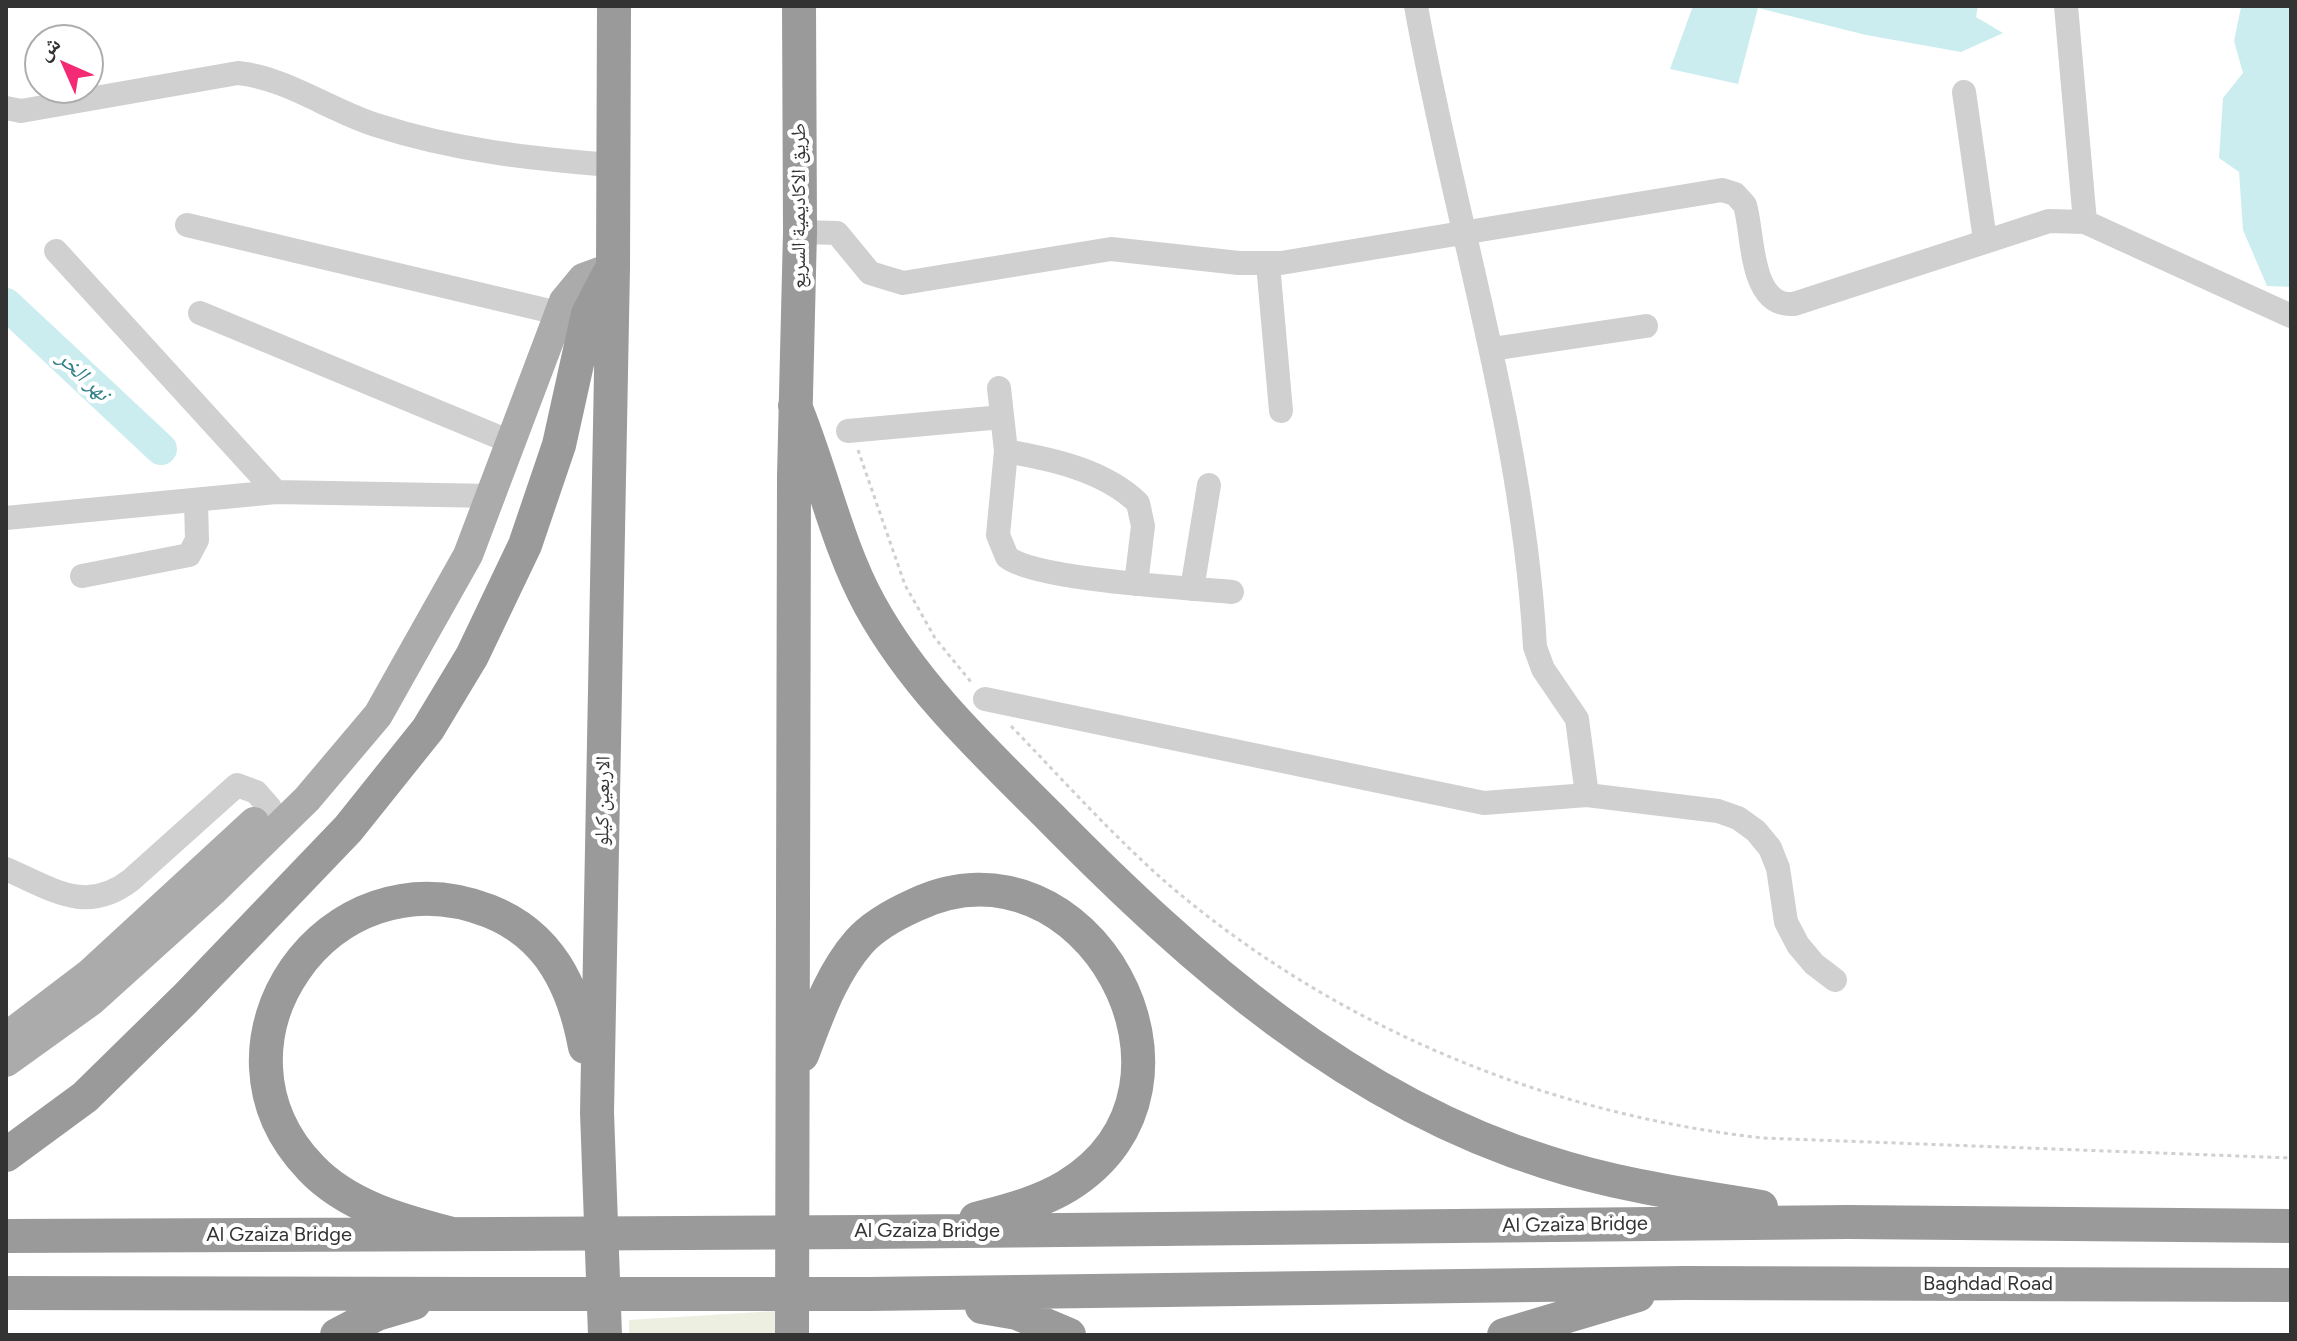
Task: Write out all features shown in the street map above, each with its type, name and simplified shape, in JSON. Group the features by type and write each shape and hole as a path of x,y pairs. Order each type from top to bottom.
{"highway":[{"path":"6,1155 85,1097 185,999 358,819 428,729 472,656 525,545 559,445 588,314 613,267 614,6"},
{"name":"طريق الاكاديمية السريع","path":"795,406 800,232 799,6"},
{"name":"الاربعين كيلو","path":"605,1335 597,1112 613,267"},
{"path":"792,1335 795,406"},
{"path":"795,406 857,579 904,660 949,714 1110,878 1235,991 1349,1070 1444,1122 1501,1147 1634,1186 1848,1222 2291,1226"},
{"path":"794,1074 838,971 861,940 879,924 919,903 953,893 1004,894 1052,911 1074,924 1094,943 1120,982 1139,1051 1131,1104 1122,1126 1091,1167 1068,1186 1013,1209 932,1232"},
{"path":"452,1234 388,1217 334,1187 311,1169 291,1142 274,1107 267,1072 268,1032 276,1004 297,964 331,930 372,907 397,900 433,897 468,903 500,915 522,929 556,962 568,984 580,1017 597,1112"},
{"name":"Al Gzaiza Bridge","path":"6,1236 932,1232 1848,1222"},
{"path":"6,1293 903,1294 1685,1283"},
{"path":"1504,1335 1685,1283"},
{"name":"Baghdad Road","path":"1685,1283 2291,1285"},
{"path":"337,1335 392,1309 492,1294"},
{"path":"903,1294 1017,1313 1069,1335"}],"main road":[{"path":"6,1062 91,1001 214,890 330,773 378,715 456,582 493,496 558,313 572,289 583,278 613,267"},
{"path":"6,1037 89,974 270,808 366,707 397,680"}],"street":[{"path":"1416,6 1434,105 1492,349 1521,500 1535,647 1543,669 1577,719 1587,795"},
{"path":"2066,6 2085,222"},
{"path":"6,108 21,111 238,73 274,80 342,112 399,132 497,155 613,165"},
{"path":"1964,92 1985,240"},
{"path":"800,232 837,233 870,273 903,283 1111,249 1268,264 1729,191 1745,205 1763,289 1773,300 1786,304 2049,221 2085,222 2291,316"},
{"path":"187,225 558,313"},
{"path":"56,251 276,492"},
{"path":"1268,264 1281,411"},
{"path":"200,313 513,443"},
{"path":"1492,349 1646,326"},
{"path":"999,388 1006,451 998,535 1007,557 1028,567 1136,584 1232,592"},
{"path":"848,431 1002,417"},
{"path":"1006,451 1046,458 1101,478 1138,503 1143,526 1136,584"},
{"path":"1192,589 1209,485"},
{"path":"6,518 276,492 493,496"},
{"path":"82,576 189,555 197,540 196,501"},
{"path":"985,699 1484,803 1587,795 1718,811 1738,818 1756,831 1770,848 1778,868 1786,922 1798,945 1814,964 1835,980"},
{"path":"6,869 66,896 99,898 116,892 131,880 226,790 237,785 256,792 270,808"}],"path":[{"path":"848,431 861,456 905,585 935,638 985,699 1126,846 1218,924 1319,991 1427,1047 1482,1071 1612,1114 1687,1130 1763,1138 2291,1158"}],"green space":[{"path":"775,1311 776,1335 629,1335 629,1320"}],"water":[{"path":"1693,6 1978,6 1976,17 2003,33 1961,52 1866,35 1758,8 1738,84 1670,69"},
{"path":"2291,6 2291,287 2267,286 2243,230 2239,172 2219,158 2223,98 2243,73 2234,41 2241,7"}],"waterway":[{"name":"نهر الخر","path":"6,304 161,449"}]}
